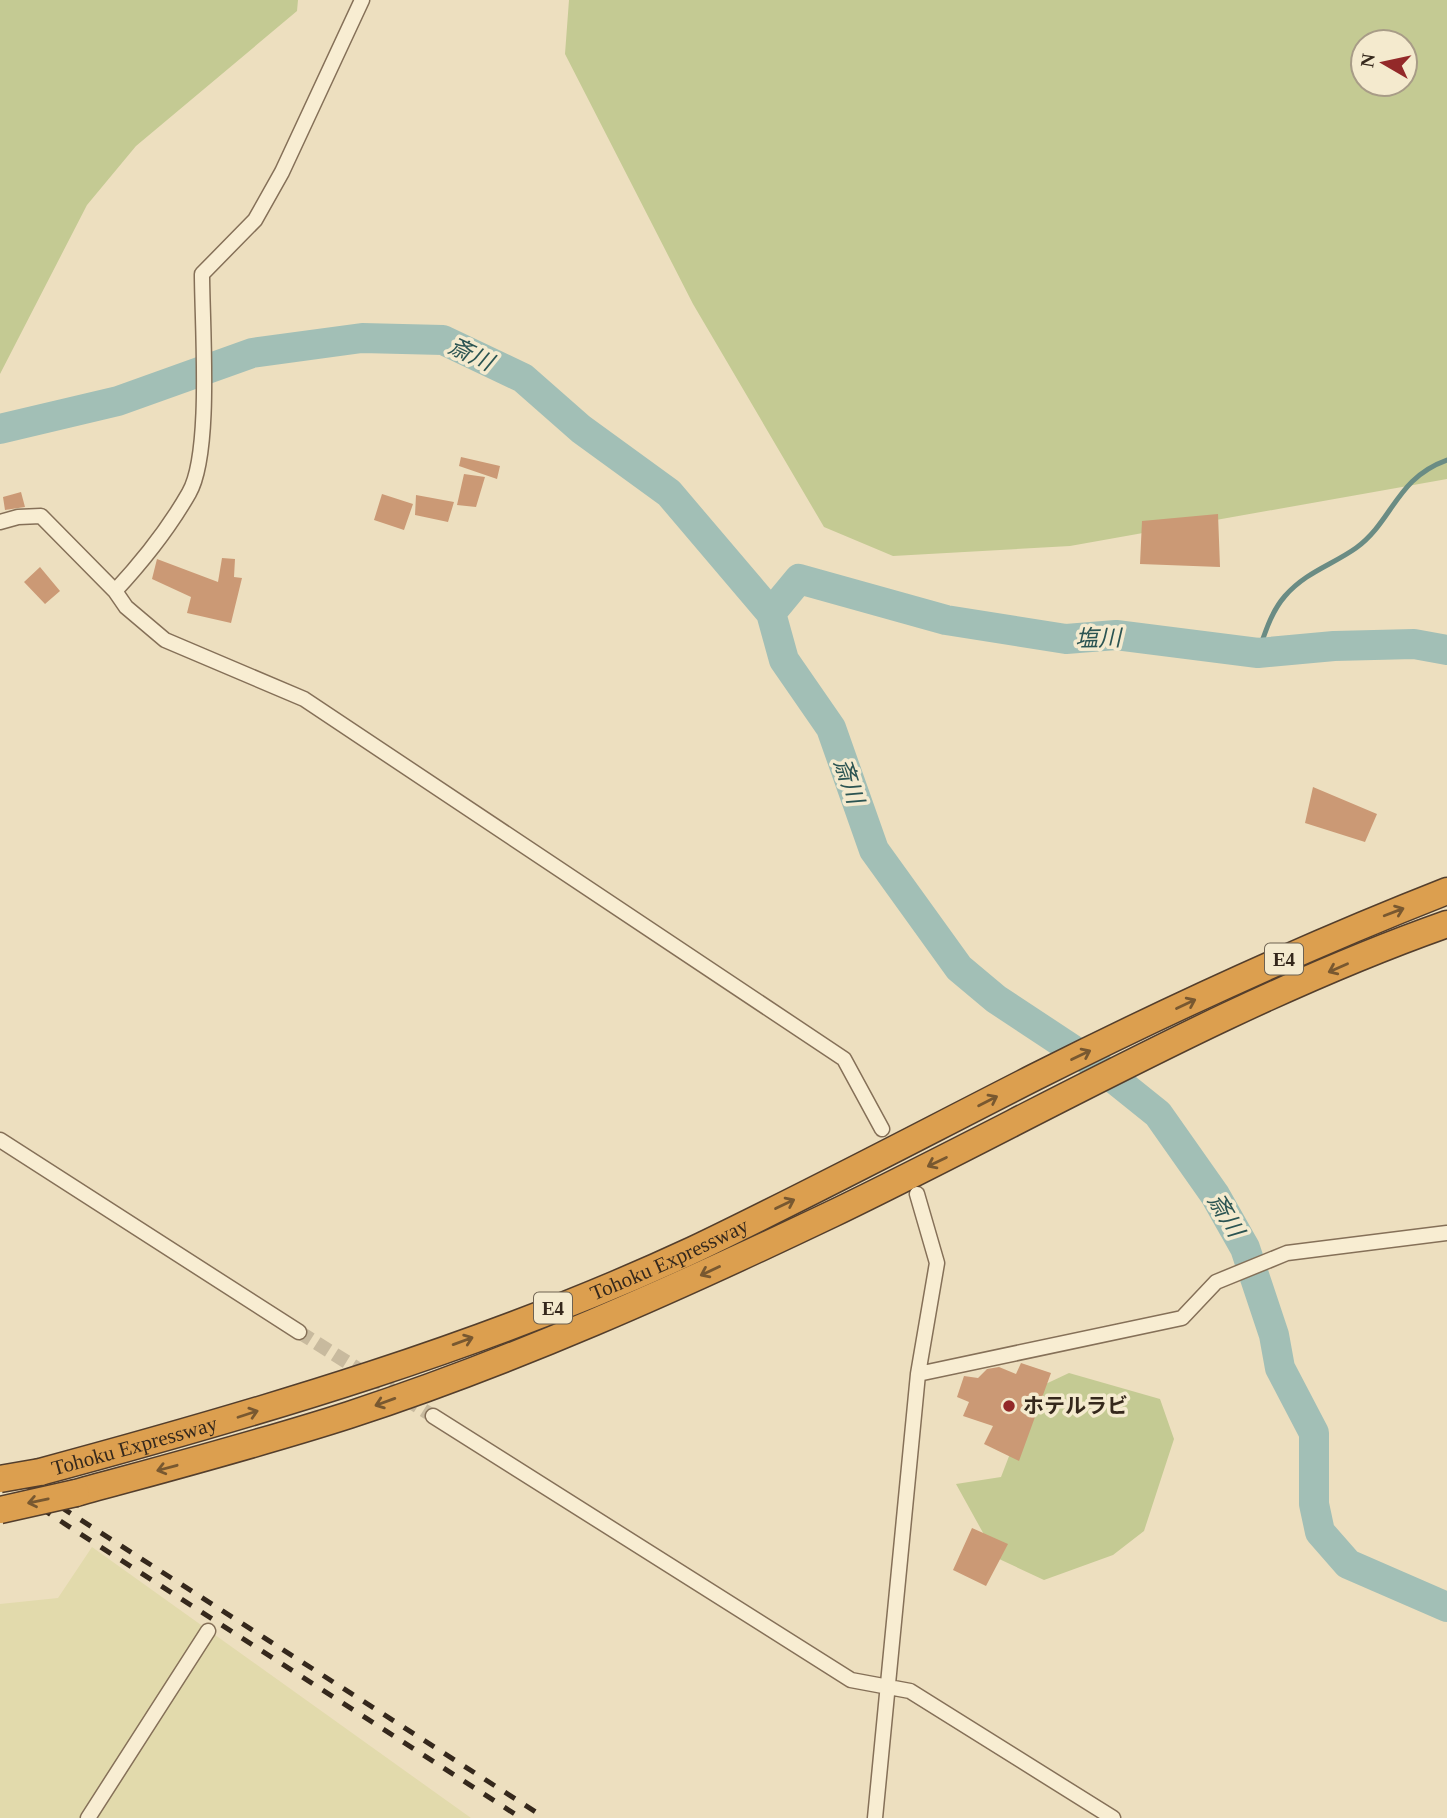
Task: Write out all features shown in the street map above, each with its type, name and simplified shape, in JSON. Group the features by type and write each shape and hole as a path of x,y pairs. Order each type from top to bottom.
{"highway":[{"name":"Tohoku Expressway","path":"0,1479 40,1472 290,1401 559,1306 690,1251 1125,1034 1356,927 1447,891"},
{"name":"Tohoku Expressway","path":"0,1510 76,1493 351,1414 570,1332 797,1230 1253,1005 1395,942 1447,924"}],"street":[{"path":"115,592 137,568 190,492 203,443 202,274 256,220 282,172 362,0"},
{"path":"0,522 18,517 41,516 115,592 126,607 165,640 304,699 844,1059 882,1129"},
{"path":"0,1140 299,1332"},
{"path":"875,1818 885,1684 918,1374 937,1263 917,1195"},
{"path":"918,1374 1182,1318 1216,1282 1287,1252 1447,1233"},
{"path":"433,1416 851,1680 885,1684 910,1691 1113,1818"},
{"path":"88,1818 208,1631"}],"shaded area":[{"path":"92,1547 471,1818 0,1818 0,1604 58,1598"}],"green space":[{"path":"0,0 298,0 297,11 136,146 87,205 0,374"},
{"path":"569,0 1447,0 1447,479 1070,546 893,556 824,527 693,304 565,54"},
{"path":"1069,1373 1160,1399 1174,1439 1144,1531 1113,1555 1044,1580 997,1558 956,1484 1001,1477 1035,1389"}],"building":[{"path":"461,457 500,466 497,479 459,466"},
{"path":"464,474 485,477 476,507 457,505"},
{"path":"21,492 25,507 5,510 3,497"},
{"path":"382,494 413,504 404,530 374,520"},
{"path":"416,495 454,502 448,522 415,515"},
{"path":"1218,514 1220,567 1140,564 1142,521"},
{"path":"222,558 235,559 234,577 242,578 231,623 187,613 191,597 152,579 157,559 218,582"},
{"path":"40,567 60,591 45,604 24,582"},
{"path":"1313,787 1377,814 1365,842 1305,823"},
{"path":"1021,1363 1051,1373 1019,1461 984,1444 993,1426 963,1416 969,1402 957,1397 964,1376 978,1378 987,1369 999,1367 1016,1374"},
{"path":"972,1528 1008,1544 986,1586 953,1570"}],"waterway":[{"name":"斎川","path":"0,429 118,401 252,353 362,338 443,340 523,378 581,429 669,493 771,613 784,660 831,728 874,850 959,968 996,999 1102,1069 1158,1114 1215,1195 1245,1248 1274,1335 1280,1368 1314,1433 1314,1504 1320,1532 1348,1564 1447,1607"},
{"path":"1258,653 1272,616 1285,596 1310,575 1356,548 1379,525 1416,478 1447,460"},
{"name":"塩川","path":"771,613 799,579 946,620 1066,639 1116,635 1258,653 1334,646 1414,644 1447,650"}],"tunnel":[{"path":"299,1332 433,1416"}],"railway":[{"path":"0,1468 545,1818"},
{"path":"0,1482 521,1818"}],"place":[{"name":"ホテルラビ","path":"1009,1406"}]}
